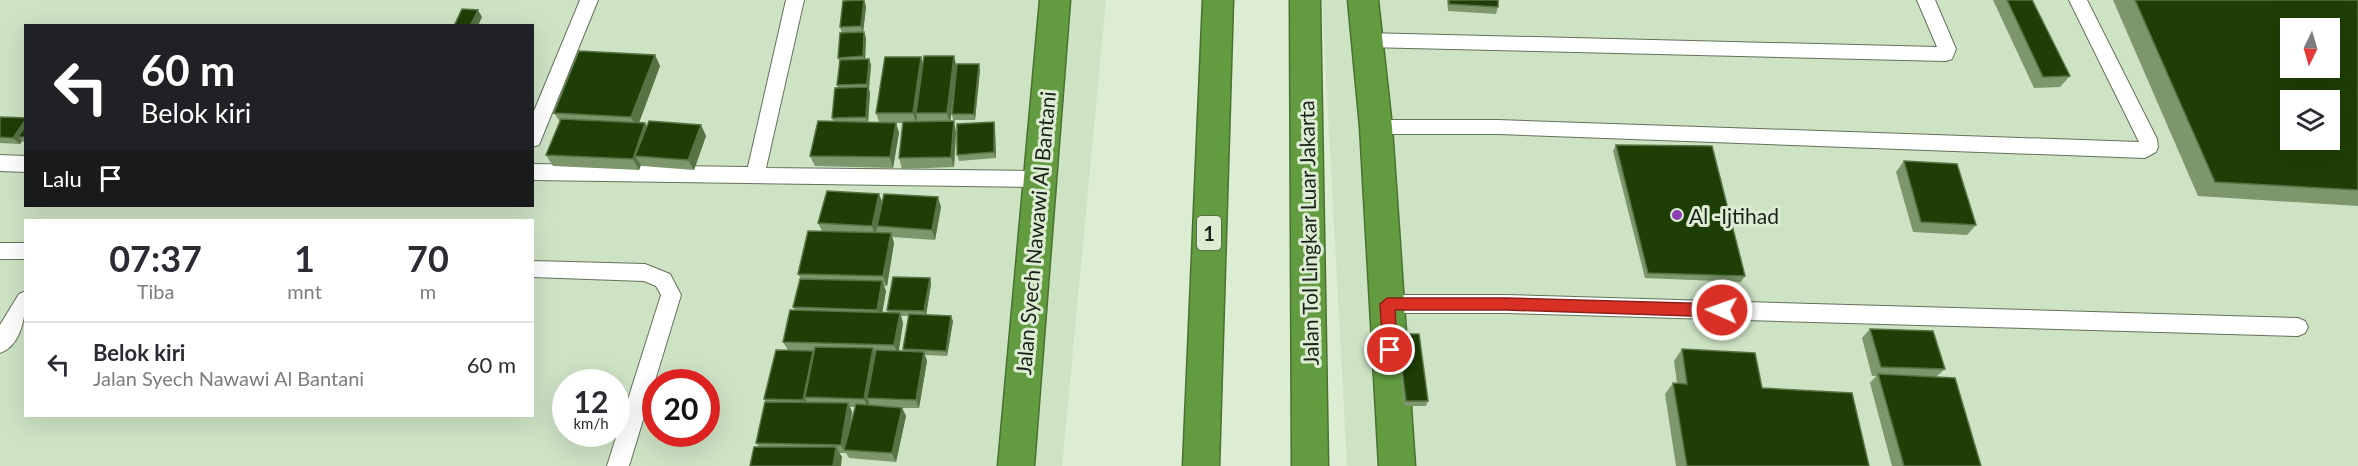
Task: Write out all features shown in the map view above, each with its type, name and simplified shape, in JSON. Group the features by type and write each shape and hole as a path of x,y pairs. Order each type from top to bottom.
{"highway":[{"name":"Jalan Syech Nawawi Al Bantani","path":"1016,466 1055,0"},
{"name":"1","path":"1201,466 1218,0"},
{"name":"Jalan Tol Lingkar Luar Jakarta","path":"1305,0 1310,466"},
{"path":"1363,0 1376,128 1397,466"}],"lane":[{"path":"534,135 589,0"},
{"path":"755,176 795,0"},
{"path":"1366,40 1944,54 1947,49 1926,0"},
{"path":"1376,128 1498,127 2145,150 2149,147 2148,140 2078,0"},
{"path":"0,163 24,164"},
{"path":"534,172 1039,179"},
{"path":"0,251 24,251"},
{"path":"534,269 645,273 663,279 671,295 618,466"},
{"path":"0,345 24,303"},
{"path":"1387,304 1530,305 2298,327"}],"shaded area":[{"path":"0,0 1106,0 1062,466 0,466"},
{"path":"1322,0 2358,0 2358,466 1347,466"}],"building":[{"path":"864,0 861,26 840,27 843,1"},
{"path":"1449,0 1498,0 1498,7 1449,4"},
{"path":"2007,0 2032,0 2070,76 2043,77"},
{"path":"2135,0 2358,0 2358,190 2215,182"},
{"path":"462,9 478,10 471,24 455,24"},
{"path":"864,32 863,56 838,58 840,33"},
{"path":"579,51 655,55 631,117 554,113"},
{"path":"924,56 954,56 947,113 916,113"},
{"path":"885,57 921,57 913,113 876,113"},
{"path":"869,59 867,84 837,85 840,60"},
{"path":"957,64 979,64 974,114 952,114"},
{"path":"868,87 866,117 832,118 835,88"},
{"path":"0,117 24,118 24,122 13,138 0,137"},
{"path":"561,119 645,123 633,159 546,155"},
{"path":"649,121 701,125 688,160 635,156"},
{"path":"818,121 896,123 890,157 810,156"},
{"path":"954,121 951,157 899,158 903,122"},
{"path":"994,122 994,152 957,155 957,124"},
{"path":"24,128 24,137 18,137"},
{"name":"Al -Ijtihad","path":"1616,145 1712,146 1745,276 1648,273"},
{"path":"1904,161 1957,164 1976,225 1921,222"},
{"path":"827,191 879,194 872,226 818,223"},
{"path":"884,194 938,197 932,230 877,226"},
{"path":"808,231 891,233 883,276 798,274"},
{"path":"893,277 930,278 924,311 887,310"},
{"path":"800,279 882,281 877,310 793,307"},
{"path":"790,310 900,313 894,345 783,342"},
{"path":"909,314 951,316 946,351 903,349"},
{"path":"1870,329 1933,331 1945,369 1881,367"},
{"path":"1398,334 1419,334 1428,401 1406,401"},
{"path":"815,347 873,348 864,399 805,397"},
{"path":"1682,349 1755,353 1762,388 1852,393 1869,466 1687,466 1673,383 1687,384"},
{"path":"776,350 813,351 803,400 764,399"},
{"path":"876,350 924,352 916,400 867,398"},
{"path":"1878,374 1955,378 1981,466 1904,466"},
{"path":"765,402 848,403 841,445 756,443"},
{"path":"856,404 902,408 892,453 844,450"},
{"path":"754,447 836,447 833,466 750,466"}],"place":[{"name":"Al -Ijtihad","path":"1677,215"}],"route":[{"path":"1390,350 1387,304 1506,304 1722,310"}]}
